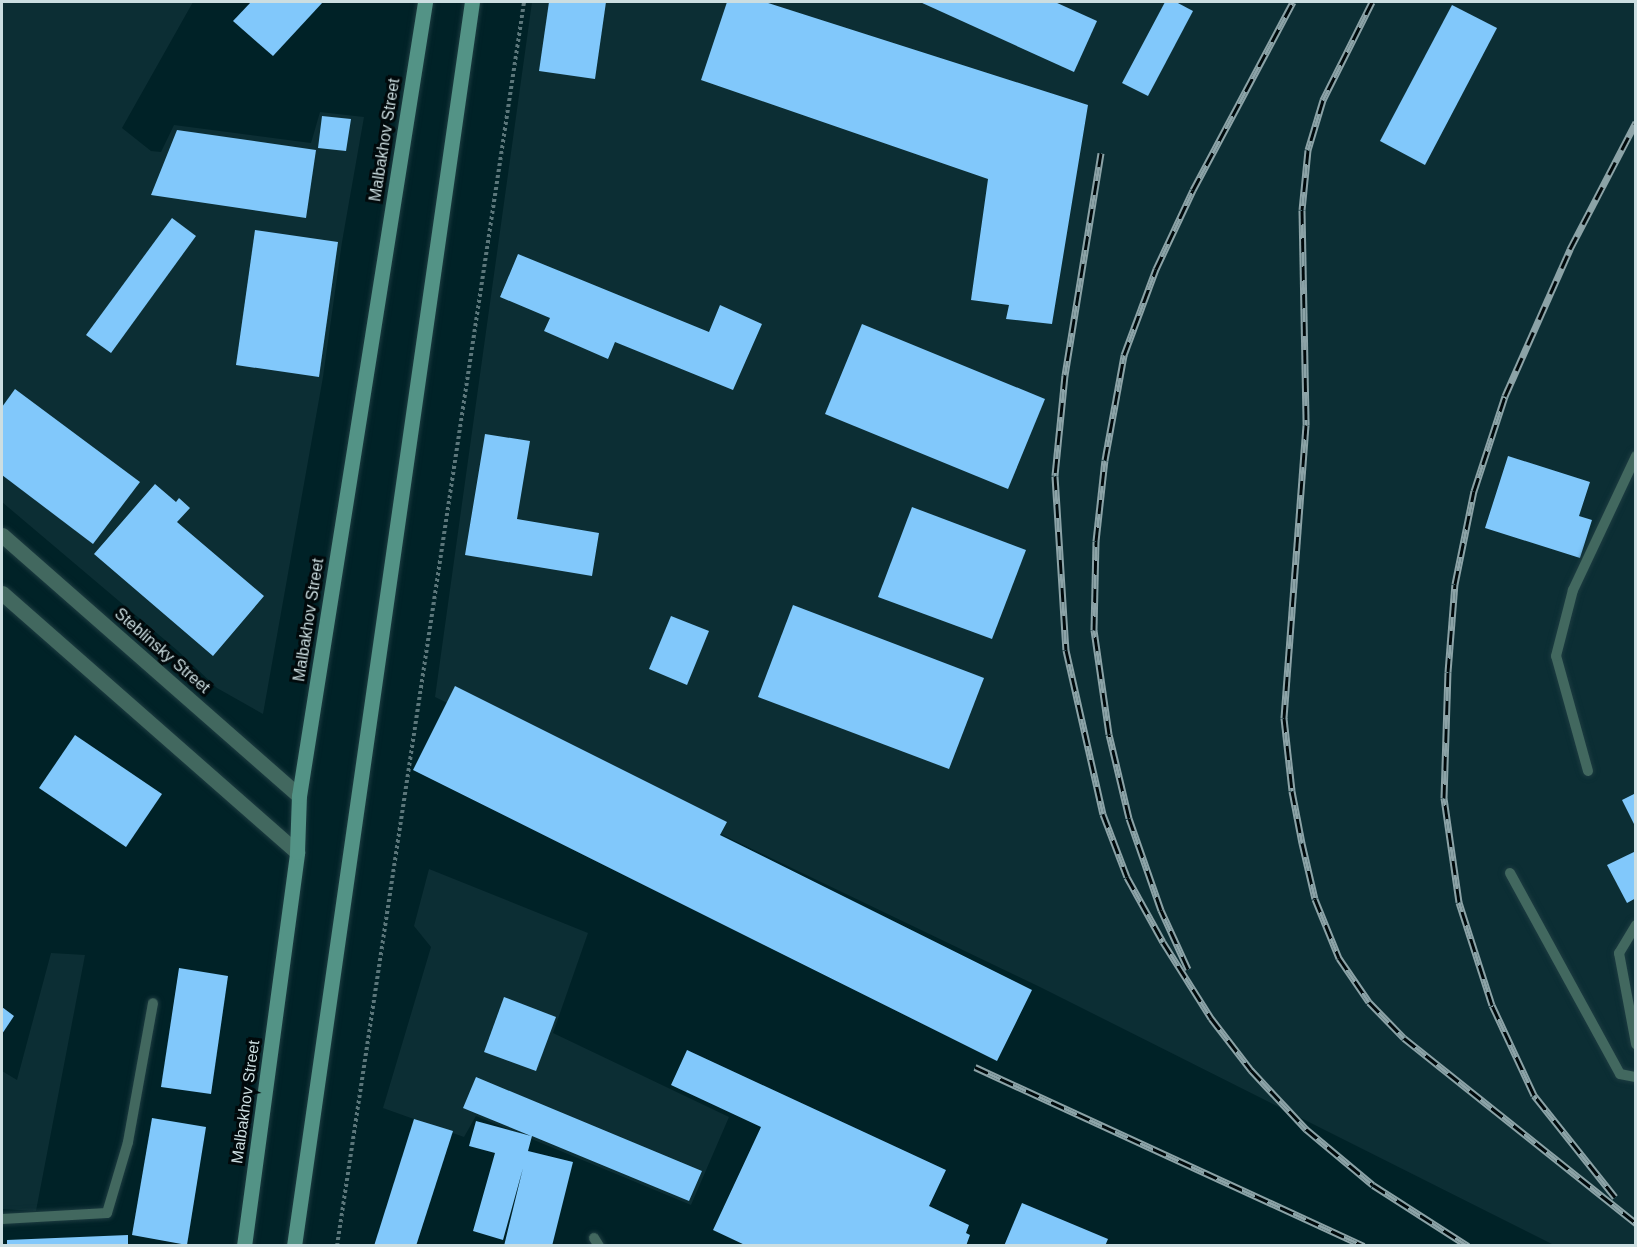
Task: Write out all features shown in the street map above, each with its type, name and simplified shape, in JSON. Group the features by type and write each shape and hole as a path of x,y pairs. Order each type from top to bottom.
{"main road":[{"name":"Malbakhov Street","path":"244,1245 297,852 299,796 425,2"},
{"path":"294,1245 472,2"}],"street":[{"name":"Steblinsky Street","path":"2,535 299,796"},
{"path":"2,593 297,852"}],"lane":[{"path":"1588,771 1556,656 1573,590 1635,456"},
{"path":"1510,873 1620,1074 1635,1077"},
{"path":"1635,925 1619,953 1635,1044"},
{"path":"2,1219 107,1213 128,1142 153,1003"}],"path":[{"path":"337,1245 524,2"}],"shaded area":[{"path":"2,2 193,2 122,128 151,151 161,152 174,125 311,143 320,112 364,117 342,242 323,377 263,714 217,688 178,651 2,502"},
{"path":"532,2 1635,2 1635,1245 1554,1245 1040,987 435,697"},
{"path":"429,869 588,933 553,1033 729,1117 691,1205 476,1116 464,1137 383,1108 431,947 414,926"},
{"path":"51,953 85,955 36,1211 2,1209 2,1071 17,1080"}],"building":[{"path":"251,2 323,2 273,56 233,21"},
{"path":"549,2 606,2 595,79 539,71"},
{"path":"727,2 765,2 1088,105 1052,324 1006,319 1009,305 971,300 988,179 701,80"},
{"path":"920,2 1055,2 1097,21 1074,72"},
{"path":"1165,2 1176,2 1193,11 1148,96 1122,83"},
{"path":"1452,5 1497,28 1425,165 1380,141"},
{"path":"322,116 351,119 346,151 318,148"},
{"path":"177,130 316,150 306,218 151,195"},
{"path":"172,218 196,236 111,353 86,335"},
{"path":"255,230 338,242 319,377 236,365"},
{"path":"518,254 709,332 720,305 762,324 733,390 615,342 608,359 544,331 550,318 500,297"},
{"path":"862,324 1045,399 1008,489 825,414"},
{"path":"15,389 140,482 93,544 2,475 2,407"},
{"path":"485,434 530,441 517,519 599,533 592,576 465,555"},
{"path":"1508,456 1590,482 1579,516 1592,520 1580,558 1485,528"},
{"path":"155,484 176,502 179,498 190,508 177,522 264,596 213,656 94,554"},
{"path":"912,507 1026,550 992,639 878,597"},
{"path":"793,605 984,678 949,769 758,697"},
{"path":"671,616 709,631 687,685 649,669"},
{"path":"455,686 727,822 720,835 1032,990 997,1061 413,770"},
{"path":"75,735 162,794 126,847 39,788"},
{"path":"1636,793 1636,828 1622,800"},
{"path":"1636,851 1636,898 1627,903 1607,865"},
{"path":"179,968 228,976 211,1094 161,1087"},
{"path":"504,997 556,1017 536,1071 484,1052"},
{"path":"2,1007 14,1016 2,1034"},
{"path":"687,1050 946,1170 929,1206 969,1225 966,1233 970,1235 966,1246 747,1246 713,1230 761,1127 671,1085"},
{"path":"476,1077 702,1171 689,1201 532,1136 528,1151 573,1162 552,1246 504,1246 523,1168 503,1240 473,1231 495,1153 469,1146 476,1121 531,1136 463,1108"},
{"path":"152,1118 206,1127 187,1245 132,1235"},
{"path":"414,1119 453,1131 416,1246 374,1246"},
{"path":"1022,1203 1108,1239 1105,1246 1004,1246"},
{"path":"128,1235 128,1246 7,1246 7,1240"}],"railway":[{"path":"1188,969 1161,910 1129,818 1109,734 1094,630 1096,541 1105,460 1124,355 1156,269 1193,190 1293,2"},
{"path":"1372,2 1323,100 1308,150 1302,210 1306,425 1284,718 1292,791 1302,843 1315,899 1339,958 1369,1002 1404,1038 1636,1223"},
{"path":"1615,1197 1534,1095 1492,1005 1459,902 1444,798 1448,672 1455,584 1474,491 1505,396 1570,249 1636,122"},
{"path":"1101,153 1065,375 1055,476 1066,650 1103,814 1127,877 1163,942 1211,1018 1251,1070 1306,1129 1373,1185 1468,1246"},
{"path":"975,1067 1364,1246"}]}
